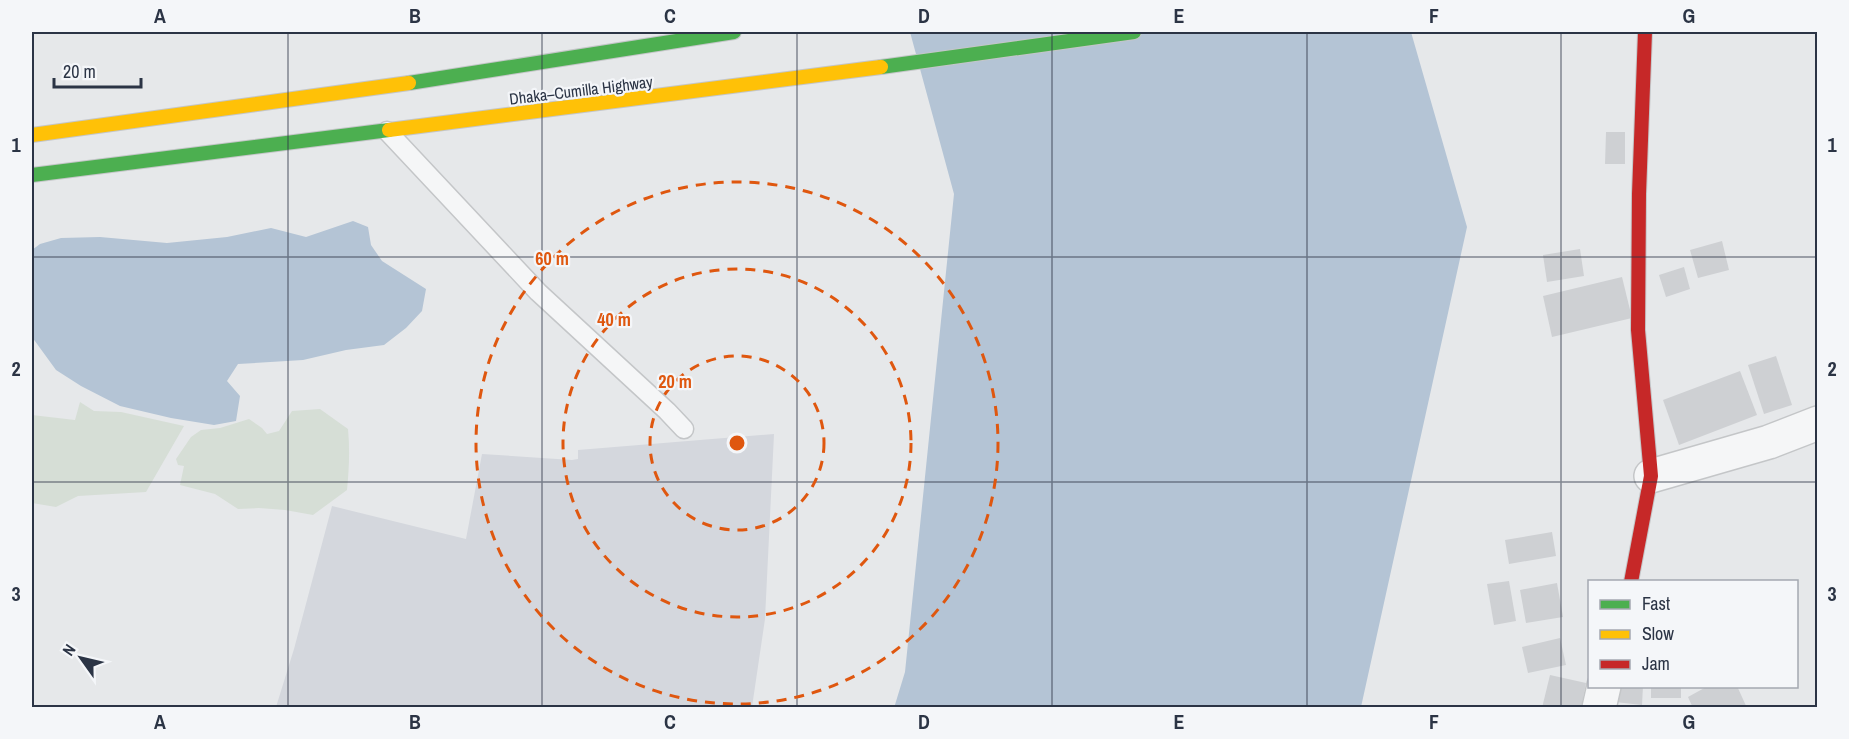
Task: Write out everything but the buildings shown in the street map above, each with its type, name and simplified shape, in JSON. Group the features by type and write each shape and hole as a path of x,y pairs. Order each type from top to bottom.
{"main road":[{"name":"Dhaka–Cumilla Highway","path":"32,135 360,91 734,32"},
{"name":"Dhaka–Cumilla Highway","path":"32,175 767,83 1134,32"},
{"path":"1631,580 1651,476 1638,330 1639,194 1645,32"}],"street":[{"path":"1651,476 1769,442 1818,423"},
{"path":"1599,708 1604,688"}],"lane":[{"path":"387,131 538,292 684,429"}],"shaded area":[{"path":"80,402 94,411 121,412 184,426 146,492 78,496 56,507 32,503 32,415 75,420"},
{"path":"320,409 348,429 348,475 347,490 313,515 285,510 238,509 215,494 180,485 184,466 178,465 176,459 191,437 201,430 220,428 249,419 267,434 279,431 292,411"},
{"path":"774,434 765,619 752,707 276,707 332,506 466,539 482,454 572,460 578,459 578,450"}],"water":[{"path":"910,32 1411,32 1467,227 1361,707 894,708 905,672 954,194"},
{"path":"353,221 368,227 371,245 382,261 426,289 422,311 406,328 384,345 346,350 303,360 238,364 227,381 240,396 236,421 214,425 120,406 56,370 32,337 32,250 40,244 61,238 100,237 167,243 227,237 271,228 306,237"}],"traffic: fast":[{"path":"409,83 734,32"},
{"path":"881,67 1134,32"},
{"path":"32,175 389,130"}],"traffic: slow":[{"path":"389,130 881,67"},
{"path":"32,135 409,83"}],"traffic: jam":[{"path":"1631,580 1651,476 1638,330 1639,194 1645,32"}]}
